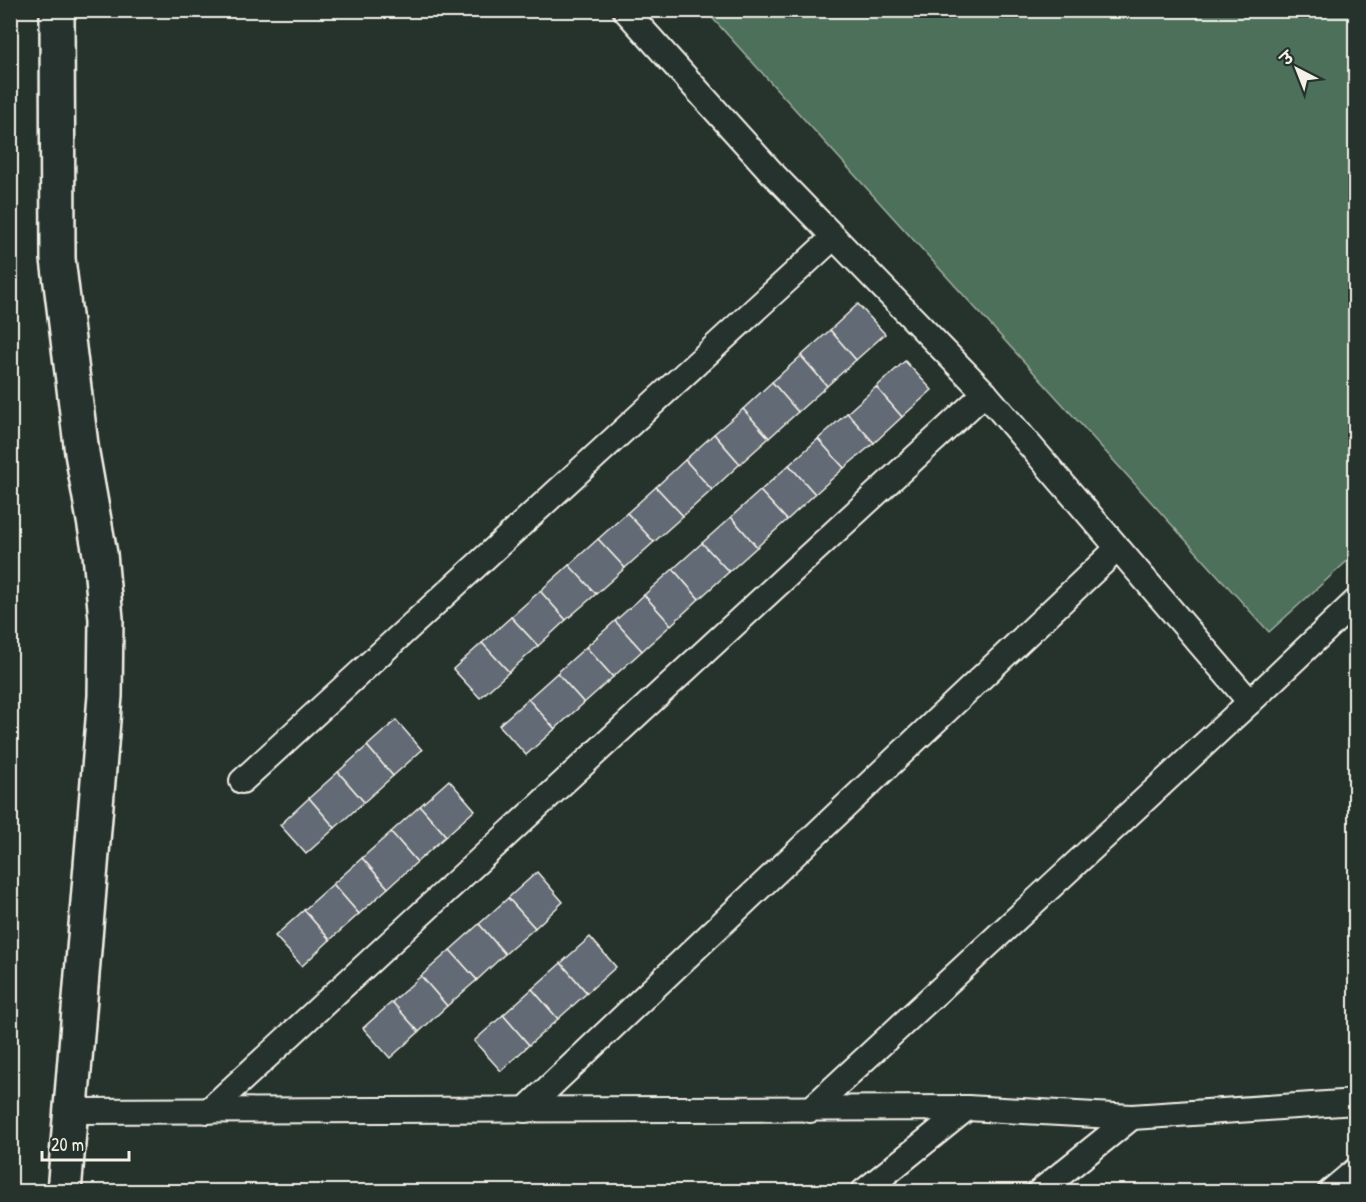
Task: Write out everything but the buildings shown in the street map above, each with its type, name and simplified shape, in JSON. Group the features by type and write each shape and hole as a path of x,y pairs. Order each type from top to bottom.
{"street":[{"path":"57,10 58,259 82,453 100,555 106,619 105,696 64,1191"},
{"path":"626,10 774,175 985,393 1250,702"},
{"path":"242,781 834,237"},
{"path":"208,1111 985,393"},
{"path":"525,1110 1117,549"},
{"path":"810,1110 1356,601"},
{"path":"70,1111 967,1108 1132,1117 1356,1102"},
{"path":"863,1191 967,1108"},
{"path":"1039,1191 1132,1117"},
{"path":"1330,1191 1356,1170"}],"green space":[{"path":"706,11 1355,11 1355,554 1269,632"}]}
